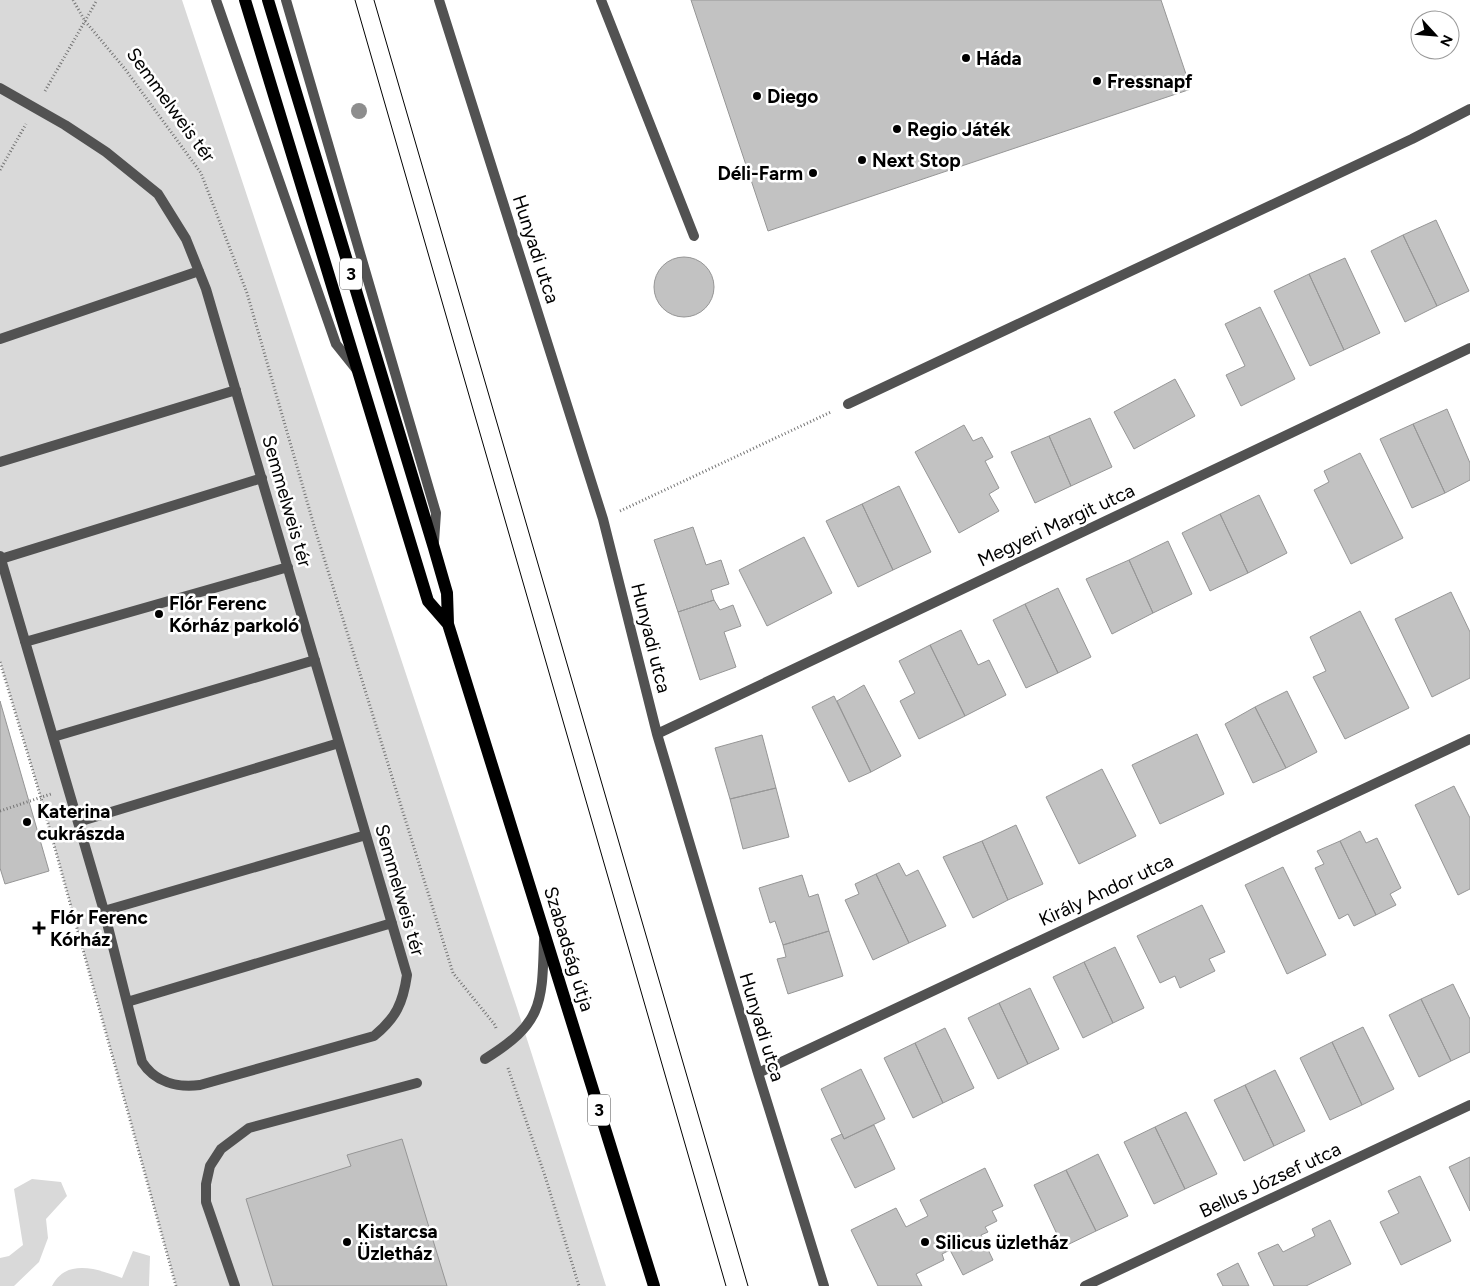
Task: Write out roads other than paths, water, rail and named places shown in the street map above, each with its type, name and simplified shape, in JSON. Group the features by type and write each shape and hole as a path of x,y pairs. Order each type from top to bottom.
{"main road":[{"name":"3","path":"245,0 428,601 448,624"},
{"name":"3","path":"268,0 447,593 448,624"},
{"name":"Szabadság útja","path":"448,624 654,1286"}],"street":[{"path":"216,0 336,344 358,372"},
{"path":"286,0 436,513 434,548"},
{"name":"Hunyadi utca","path":"439,0 603,519 657,734 824,1286"},
{"path":"601,0 694,236"},
{"name":"Semmelweis tér","path":"0,88 106,152 158,194 186,239 199,271 236,390 407,975 402,1002 386,1026 374,1036 200,1085 187,1087 174,1085 161,1080 148,1071 142,1062 104,911 0,558"},
{"path":"848,404 1395,147 1470,109"},
{"path":"0,339 199,271"},
{"name":"Megyeri Margit utca","path":"657,734 1470,348"},
{"path":"0,462 236,390"},
{"path":"0,558 262,478"},
{"path":"25,642 288,567"},
{"path":"53,737 315,660"},
{"name":"Király Andor utca","path":"758,1073 1470,739"},
{"path":"78,822 340,743"},
{"path":"104,911 366,835"},
{"path":"127,1002 392,923"},
{"path":"486,1059 511,1042 524,1029 536,1010 542,990 544,934"},
{"path":"235,1286 206,1202 206,1184 210,1166 221,1149 249,1128 418,1083"},
{"name":"Bellus József utca","path":"1085,1286 1470,1105"}],"tram line":[{"path":"355,0 726,1286"},
{"path":"374,0 748,1286"}],"place":[{"name":"Háda","path":"966,58"},
{"name":"Fressnapf","path":"1097,81"},
{"name":"Diego","path":"757,96"},
{"name":"Regio Játék","path":"897,129"},
{"name":"Next Stop","path":"862,160"},
{"name":"Déli-Farm","path":"813,173"},
{"name":"Flór Ferenc Kórház parkoló","path":"159,614"},
{"name":"Katerina cukrászda","path":"27,822"},
{"name":"Flór Ferenc Kórház","path":"39,928"},
{"name":"Kistarcsa Üzletház","path":"347,1242"},
{"name":"Silicus üzletház","path":"925,1242"}]}
